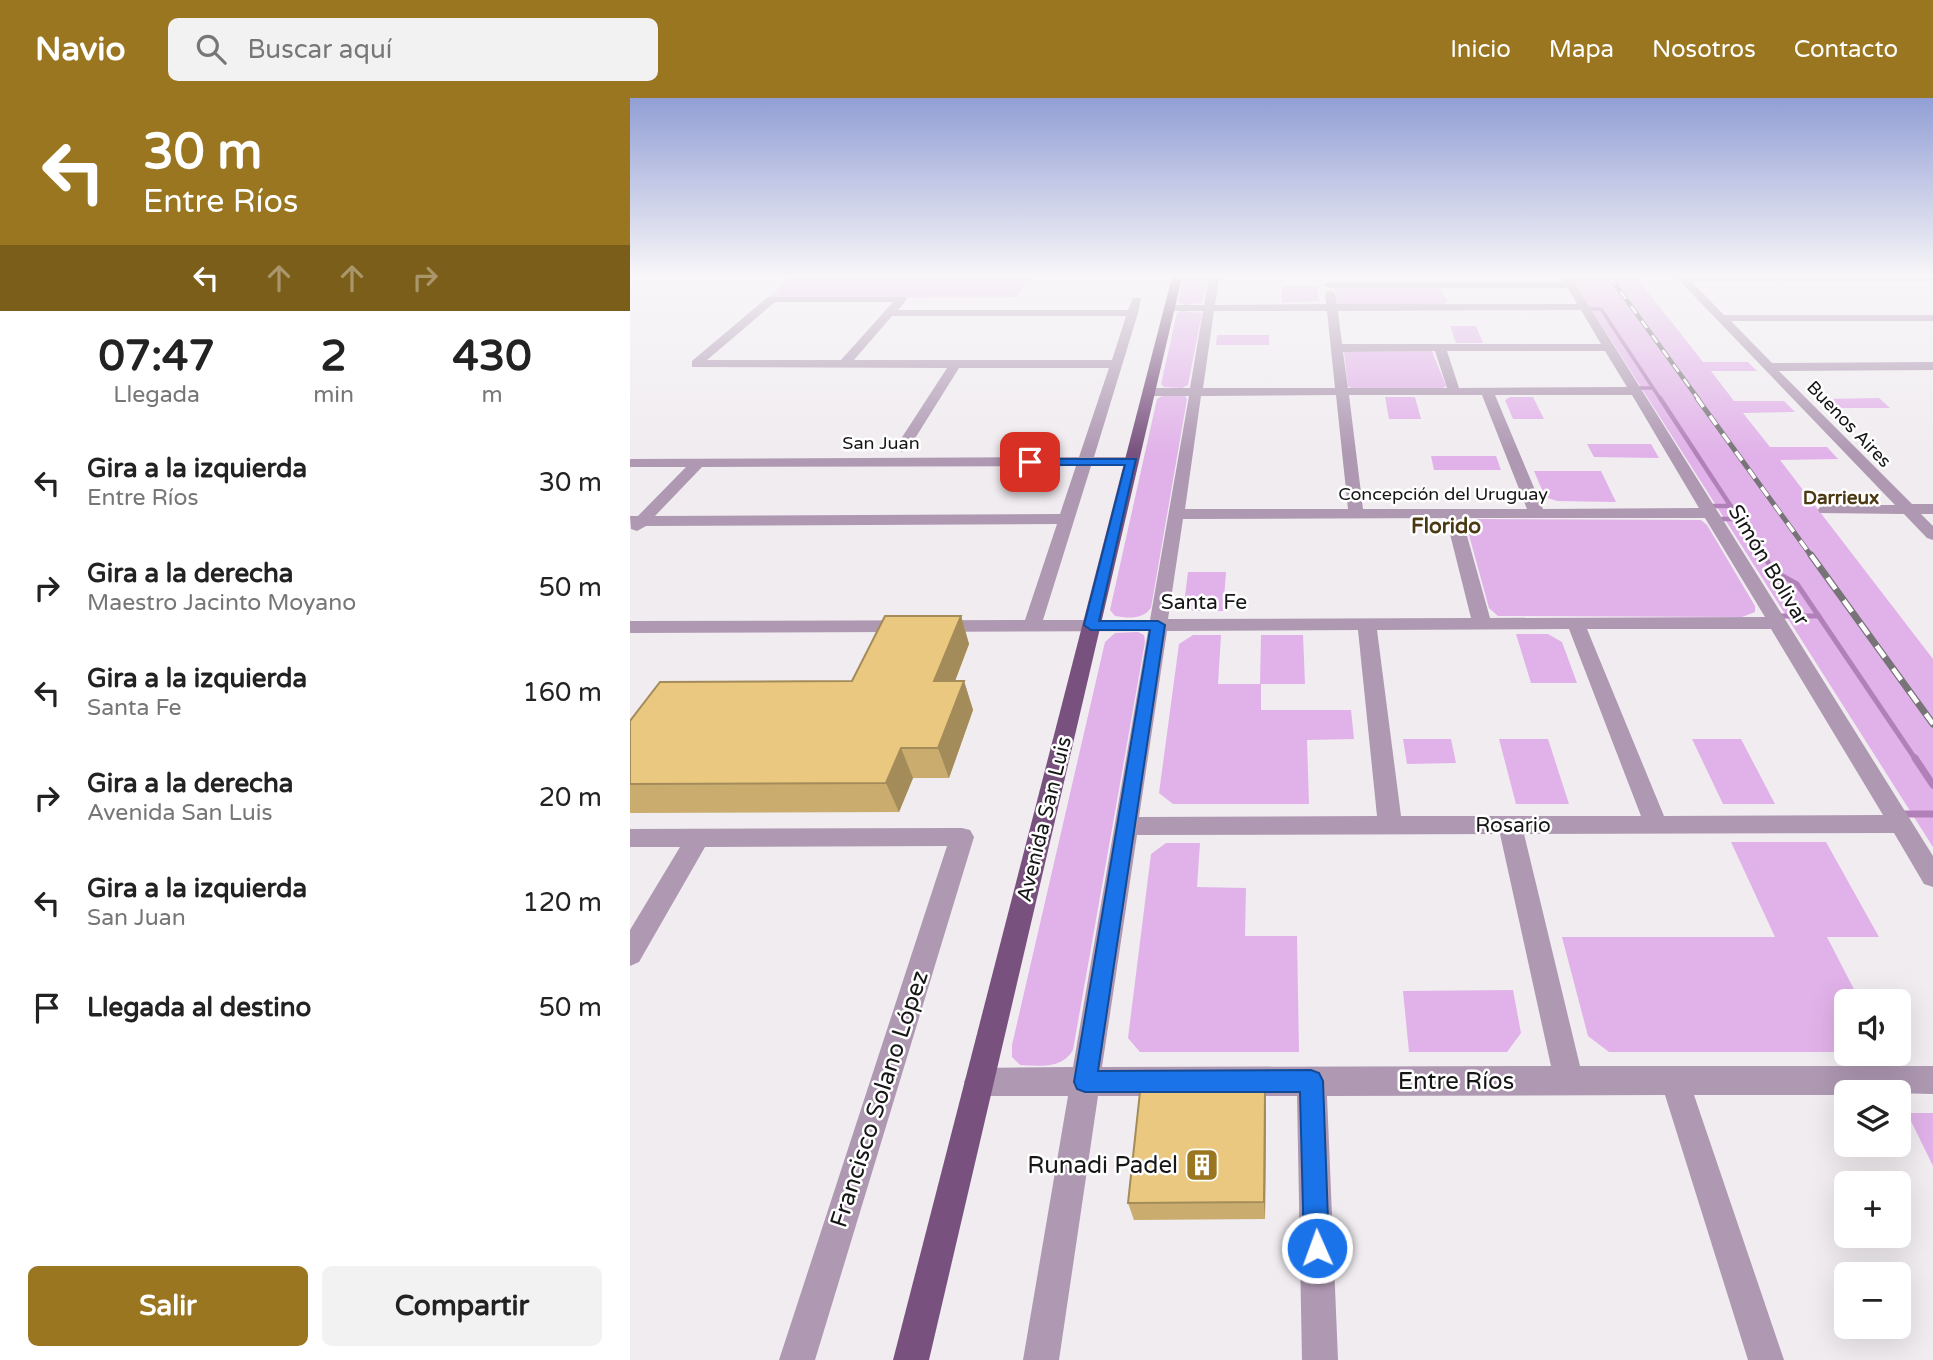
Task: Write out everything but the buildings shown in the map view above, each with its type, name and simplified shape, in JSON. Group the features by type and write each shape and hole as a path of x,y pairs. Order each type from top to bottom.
{"main road":[{"name":"Avenida San Luis","path":"911,1360 1162,336"}],"street":[{"path":"729,336 696,364 1116,364"},
{"path":"844,364 869,336"},
{"path":"1032,626 1125,336"},
{"path":"1041,1360 1205,336"},
{"path":"1335,336 1356,514"},
{"name":"Simón Bolivar","path":"1602,336 1933,877"},
{"name":"Buenos Aires","path":"1739,336 1933,536"},
{"path":"1336,348 1609,347"},
{"path":"1440,348 1454,391"},
{"name":"San Juan","path":"955,364 902,449 1087,455"},
{"path":"1913,366 1933,382"},
{"path":"1769,367 1933,366"},
{"path":"1149,391 1636,391"},
{"path":"1487,391 1537,513"},
{"name":"San Juan","path":"630,463 1133,455"},
{"path":"630,534 636,521 699,462"},
{"path":"1826,510 1933,509"},
{"path":"1453,513 1482,624"},
{"name":"Concepción del Uruguay","path":"1176,514 1710,513"},
{"path":"636,521 1066,519"},
{"name":"Santa Fe","path":"630,628 1777,623"},
{"path":"1576,624 1656,825"},
{"path":"1367,625 1391,825"},
{"name":"Rosario","path":"1126,826 1901,824"},
{"path":"1510,825 1569,1081"},
{"name":"Francisco Solano López","path":"698,838 962,837 797,1360"},
{"path":"630,838 698,838"},
{"path":"630,954 698,838"},
{"name":"Entre Ríos","path":"979,1082 1933,1080"},
{"path":"1311,1081 1320,1360"},
{"path":"1675,1081 1766,1360"}],"shaded area":[{"path":"1172,336 1198,336 1188,385 1182,388 1164,387 1161,384"},
{"path":"1217,336 1269,336 1269,345 1216,345"},
{"path":"1453,336 1480,336 1483,343 1456,343"},
{"path":"1608,336 1682,336 1703,362 1748,362 1757,371 1711,371 1734,401 1784,401 1795,412 1743,413 1770,447 1827,447 1838,459 1780,460 1933,659 1933,847"},
{"path":"1432,351 1446,386 1443,388 1353,389 1348,386 1344,352"},
{"path":"1164,395 1185,396 1187,399 1151,608 1130,618 1115,616 1110,610 1157,399"},
{"path":"1385,397 1415,397 1421,419 1389,419"},
{"path":"1510,397 1533,397 1544,419 1513,419 1505,400"},
{"path":"1879,398 1890,408 1828,408 1819,399"},
{"path":"1587,444 1651,444 1659,458 1594,457"},
{"path":"1431,456 1496,456 1501,470 1434,470"},
{"path":"1534,471 1601,471 1616,502 1557,501 1545,497"},
{"path":"1477,519 1701,520 1707,525 1755,606 1755,612 1742,617 1498,616 1489,608 1466,524"},
{"path":"1188,572 1226,572 1223,611 1193,611 1184,604"},
{"path":"1138,632 1144,635 1145,642 1073,1050 1057,1063 1043,1066 1020,1065 1012,1057 1012,1045 1105,642 1115,633"},
{"path":"1516,634 1548,634 1562,642 1577,683 1531,683"},
{"path":"1193,635 1221,635 1218,684 1260,684 1261,635 1303,635 1305,684 1261,684 1261,710 1351,710 1354,739 1307,740 1309,804 1173,804 1159,793 1179,644"},
{"path":"1403,739 1451,739 1456,763 1407,764"},
{"path":"1499,739 1548,739 1569,804 1516,804"},
{"path":"1692,739 1741,739 1775,804 1723,804"},
{"path":"1731,842 1826,842 1879,937 1827,937 1854,989 1834,989 1834,1052 1609,1052 1588,1036 1562,937 1775,937"},
{"path":"1166,843 1200,843 1197,887 1246,888 1245,936 1297,936 1299,1052 1140,1052 1128,1038 1151,854"},
{"path":"1513,990 1521,1033 1507,1052 1409,1052 1403,991"},
{"path":"1911,1113 1933,1113 1933,1166 1911,1121"}],"waterway":[{"path":"1619,336 1661,400"},
{"path":"1633,388 1653,388"},
{"path":"1660,398 1731,506"},
{"path":"1708,506 1731,506"},
{"path":"1731,506 1764,557"},
{"path":"1716,519 1739,519"},
{"path":"1763,555 1774,571 1797,584 1819,616"},
{"path":"1775,616 1819,616"},
{"path":"1819,616 1916,760"},
{"path":"1915,758 1933,785"},
{"path":"1900,814 1933,814"}],"railway":[{"path":"1653,336 1699,400"},
{"path":"1697,398 1812,557"},
{"path":"1811,555 1933,724"}],"place":[{"name":"Runadi Padel","path":"1202,1165"}],"district":[{"name":"Darrieux","path":"1841,497"},
{"name":"Florido","path":"1446,526"}],"route":[{"path":"1030,462 1132,461 1091,625 1158,625 1085,1082 1311,1081 1317,1248"}]}
